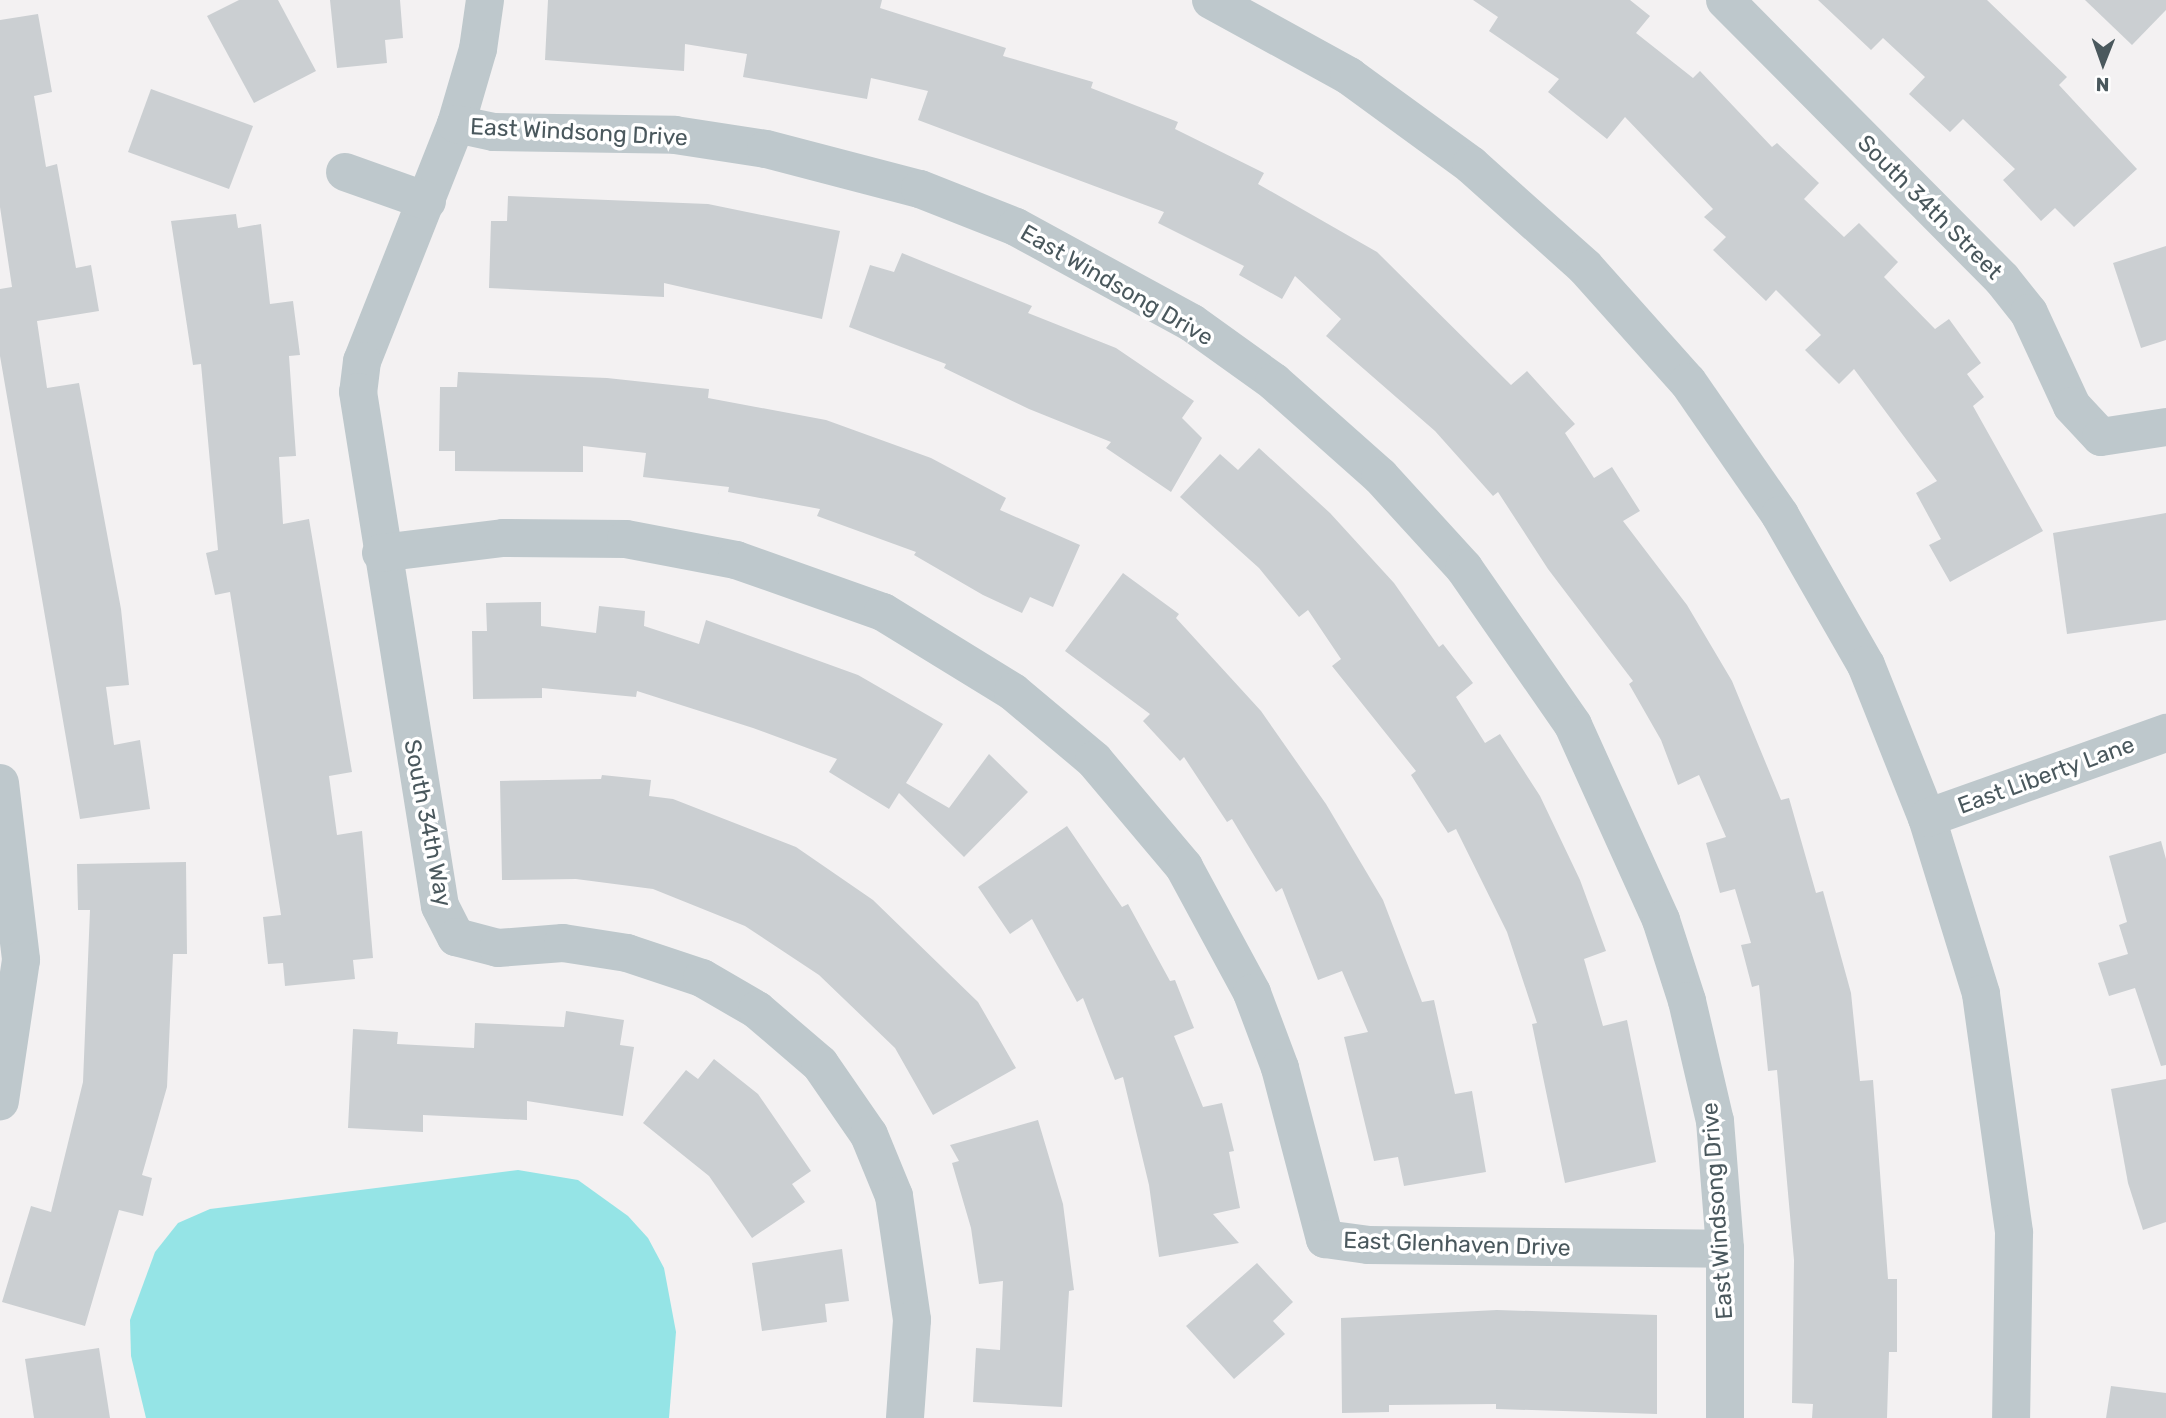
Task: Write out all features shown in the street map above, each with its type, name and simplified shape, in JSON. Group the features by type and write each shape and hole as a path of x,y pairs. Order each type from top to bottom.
{"street":[{"name":"South 34th Way","path":"485,0 478,49 456,124 362,361 362,436 440,905 456,937 498,947 563,943 601,949 702,978 757,1010 820,1064 869,1135 894,1196 912,1320 905,1418"},
{"path":"1211,0 1349,76 1471,165 1585,267 1688,382 1780,515 1866,665 1927,818 1975,969 1996,1077 2014,1233 2011,1418"},
{"name":"South 34th Street","path":"1725,0 2002,279 2029,313 2073,406 2101,437 2166,427"},
{"name":"East Windsong Drive","path":"456,124 494,132 675,135 779,152 907,185 1016,227 1116,279 1192,323 1275,382 1380,476 1464,568 1573,725 1623,827 1687,1001 1715,1122 1725,1250 1726,1418"},
{"path":"345,172 427,201"},
{"name":"East Glenhaven Drive","path":"381,553 503,538 626,539 736,559 883,612 1013,691 1094,760 1184,867 1252,993 1280,1068 1310,1199 1325,1240 1368,1245 1725,1250"},
{"name":"East Liberty Lane","path":"1927,818 2166,733"},
{"path":"0,783 21,960 0,1101"}],"water":[{"path":"518,1170 578,1180 628,1216 648,1238 664,1268 676,1332 669,1418 146,1418 131,1356 130,1320 155,1252 178,1223 210,1209"}],"building":[{"path":"239,0 278,0 316,71 254,103 207,16"},
{"path":"330,0 400,0 403,38 385,40 387,63 337,68"},
{"path":"548,0 882,0 880,8 1006,48 1003,56 1093,82 1091,88 1178,122 1175,129 1264,173 1258,184 1377,252 1511,385 1527,371 1575,424 1565,433 1594,478 1612,467 1640,511 1623,521 1687,605 1732,681 1781,800 1789,798 1816,893 1823,891 1851,993 1860,1081 1873,1080 1888,1279 1897,1279 1897,1352 1889,1352 1887,1418 1812,1418 1813,1404 1792,1403 1794,1260 1777,1070 1768,1071 1759,985 1752,987 1741,945 1751,943 1735,889 1720,893 1706,843 1726,837 1699,775 1678,785 1661,740 1629,684 1633,681 1548,569 1498,492 1493,496 1435,431 1326,336 1341,319 1295,276 1282,299 1239,275 1244,266 1158,223 1164,212 918,120 928,91 871,78 867,99 743,77 747,54 685,44 684,71 545,60"},
{"path":"1473,0 1630,0 1650,16 1636,33 1693,78 1700,71 1772,147 1777,143 1819,183 1804,199 1844,237 1859,223 1898,262 1884,277 1935,329 1949,319 1981,363 1967,374 1984,397 1973,406 2043,531 1950,582 1929,545 1941,539 1916,493 1937,481 1854,369 1839,384 1805,350 1821,335 1776,290 1766,301 1713,250 1726,237 1704,217 1713,209 1625,117 1607,139 1548,92 1559,79 1489,31 1498,17"},
{"path":"1818,0 1987,0 2067,77 2059,85 2137,169 2074,227 2055,208 2041,221 2003,180 2015,169 1963,119 1950,132 1909,94 1925,77 1883,38 1871,50"},
{"path":"2085,0 2166,0 2166,10 2132,45"},
{"path":"38,14 52,92 34,96 46,167 57,164 76,268 91,265 99,311 37,321 47,388 79,383 121,609 129,685 106,687 114,745 140,740 150,809 80,819 0,356 0,289 12,287 0,207 0,20"},
{"path":"151,89 253,126 229,189 128,152"},
{"path":"508,196 708,204 840,231 822,319 664,283 664,297 489,288 491,221 507,221"},
{"path":"236,214 238,228 261,224 270,304 293,301 300,355 289,356 296,456 279,457 283,524 309,519 352,772 329,776 337,835 362,831 373,958 353,960 355,979 285,986 283,963 268,964 263,917 281,915 230,592 215,595 206,553 218,550 201,364 193,365 171,221"},
{"path":"2166,246 2166,340 2141,348 2113,263"},
{"path":"902,253 1032,306 1028,313 1116,348 1194,401 1182,418 1202,438 1171,492 1106,448 1111,442 1029,409 944,368 946,364 849,327 870,265 894,272"},
{"path":"458,372 607,378 709,389 708,398 826,420 931,458 1006,498 1000,510 1080,545 1053,607 1030,597 1022,613 983,595 914,555 916,552 817,516 820,509 728,492 729,487 643,477 646,453 583,446 583,472 455,471 455,451 439,451 440,387 457,387"},
{"path":"1259,448 1330,513 1394,583 1439,647 1443,644 1473,683 1456,697 1485,743 1500,734 1540,796 1580,880 1606,951 1584,959 1603,1026 1627,1020 1656,1162 1565,1183 1532,1024 1537,1023 1507,932 1456,829 1448,833 1411,775 1416,771 1332,666 1341,659 1308,610 1299,617 1259,568 1180,497 1220,454 1238,470"},
{"path":"2166,513 2166,620 2067,634 2053,533"},
{"path":"1123,573 1179,614 1176,618 1261,711 1326,804 1383,900 1422,1002 1434,1000 1455,1094 1472,1091 1486,1172 1404,1186 1398,1157 1374,1161 1344,1037 1368,1032 1342,971 1318,980 1282,888 1276,892 1232,819 1227,822 1184,757 1180,761 1143,721 1150,714 1065,651"},
{"path":"541,602 541,626 596,633 599,606 645,611 644,626 699,644 706,620 858,675 943,724 906,783 949,808 989,754 1028,792 964,857 899,793 889,809 829,772 837,759 753,728 637,691 636,697 542,688 542,698 473,699 472,631 487,631 486,603"},
{"path":"602,775 651,780 649,796 673,799 796,847 873,900 978,1002 1016,1068 933,1115 895,1048 819,975 745,926 653,889 576,879 502,880 500,781 601,779"},
{"path":"1067,826 1122,907 1128,904 1170,981 1175,980 1194,1028 1174,1036 1203,1107 1222,1103 1234,1151 1229,1152 1240,1208 1213,1214 1239,1243 1159,1257 1149,1185 1123,1077 1115,1080 1083,998 1077,1002 1032,919 1010,934 978,887"},
{"path":"2161,841 2166,859 2166,1065 2161,1066 2135,988 2109,996 2098,963 2128,954 2119,925 2127,922 2109,856"},
{"path":"186,862 187,954 173,954 167,1087 142,1175 152,1178 143,1216 119,1210 85,1326 2,1302 31,1206 51,1212 83,1082 90,910 78,910 77,864"},
{"path":"566,1011 624,1020 620,1045 634,1047 623,1116 527,1101 527,1120 423,1115 423,1132 348,1128 353,1029 398,1032 397,1044 474,1048 475,1023 564,1027"},
{"path":"714,1059 758,1094 811,1171 792,1184 805,1202 752,1238 709,1176 643,1123 686,1070 698,1079"},
{"path":"2166,1079 2166,1222 2143,1230 2128,1183 2111,1089"},
{"path":"1038,1120 1063,1204 1074,1290 1069,1291 1062,1407 973,1402 976,1348 1000,1350 1003,1281 979,1284 971,1228 952,1163 959,1161 950,1145"},
{"path":"842,1249 849,1301 825,1304 827,1322 762,1331 752,1263"},
{"path":"1257,1263 1293,1302 1273,1321 1285,1334 1234,1379 1186,1326"},
{"path":"1497,1310 1657,1315 1657,1414 1496,1409 1496,1404 1389,1405 1389,1412 1342,1413 1341,1318"},
{"path":"99,1348 110,1418 34,1418 25,1359"},
{"path":"2111,1386 2166,1393 2166,1418 2106,1418"}]}
